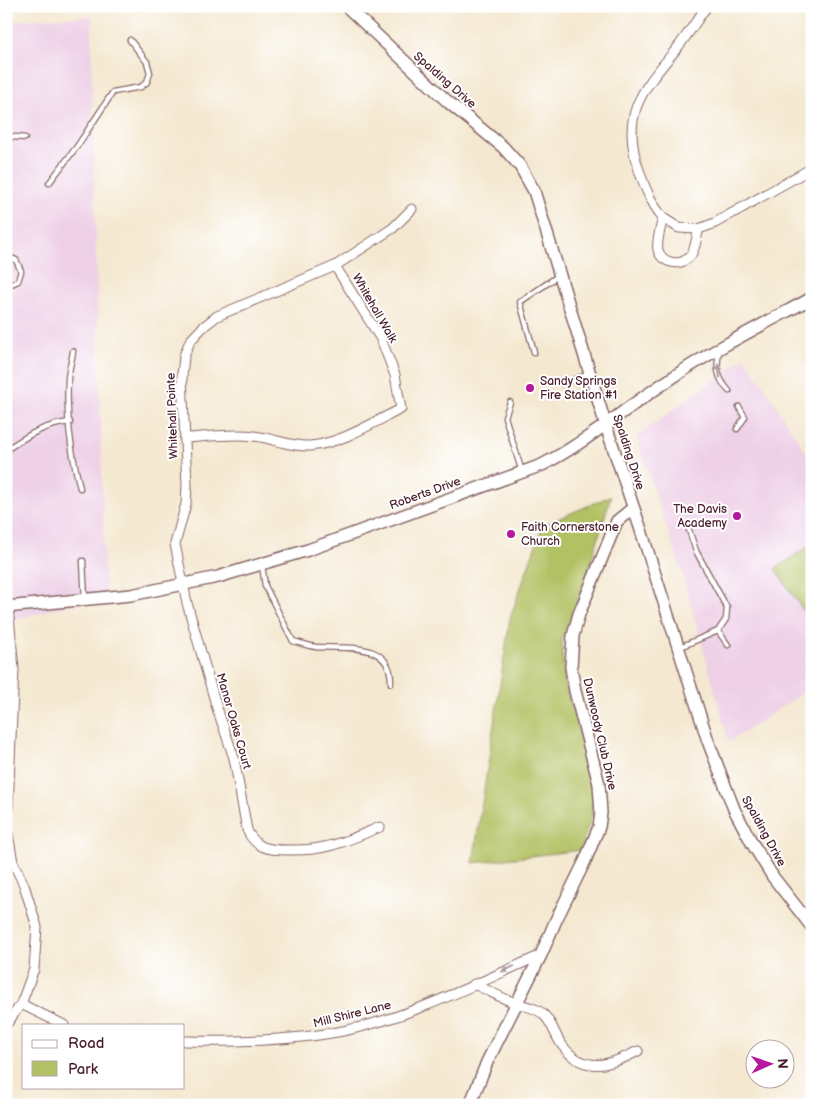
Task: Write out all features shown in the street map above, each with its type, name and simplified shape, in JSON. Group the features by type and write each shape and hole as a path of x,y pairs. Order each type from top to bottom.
{"street":[{"name":"Spalding Drive","path":"346,6 447,101 503,147 520,166 534,191 606,426 708,741 734,809 752,843 773,876 812,927"},
{"path":"707,6 685,38 648,84 635,110 631,132 633,154 647,193 655,208 663,218 679,228 698,229 715,223 812,168"},
{"name":"Whitehall Pointe","path":"184,590 175,544 186,504 182,376 184,356 190,341 202,327 230,310 335,266 393,228 412,209"},
{"path":"663,218 658,250 663,258 671,263 682,262 693,252 698,229"},
{"name":"Whitehall Walk","path":"185,438 254,436 286,444 308,446 350,435 401,409 395,375 381,339 335,266"},
{"name":"Roberts Drive","path":"7,607 184,590 391,520 542,465 606,426 663,383 720,348 812,298"},
{"name":"Dunwoody Club Drive","path":"470,1105 487,1062 541,955 599,827 601,813 599,784 575,691 571,667 572,636 579,614 617,522 633,508"},
{"name":"Manor Oaks Court","path":"184,590 216,705 234,758 243,816 251,840 269,850 308,850 339,844 380,827"},
{"path":"6,1025 22,1004 34,969 37,927 24,885 13,862 7,829 7,785 14,669 7,607"},
{"name":"Mill Shire Lane","path":"185,1041 308,1037 345,1030 401,1014 541,955"},
{"path":"474,984 516,1003 530,1006 544,1015 562,1046 572,1056 581,1061 595,1065 608,1064 638,1051"},
{"path":"22,1004 62,1024"}],"lane":[{"path":"49,183 78,145 113,92 141,87 147,82 150,73 148,62 130,40"},
{"path":"6,136 25,138"},
{"path":"6,256 16,260 21,271 18,281 9,285"},
{"path":"534,352 520,302 560,275"},
{"path":"720,348 717,374 729,391"},
{"path":"73,351 68,377 70,422 73,461 80,488"},
{"path":"563,384 590,374"},
{"path":"510,402 506,417 522,472"},
{"path":"737,429 745,417 739,407"},
{"path":"6,450 27,436 51,424 70,422"},
{"path":"679,648 720,630 726,619 727,608 696,551 688,527"},
{"path":"83,561 85,601"},
{"path":"262,565 265,586 293,642 314,647 356,647 380,655 388,663 391,672 391,683"},
{"path":"718,631 728,645"}],"shaded area":[{"path":"92,16 92,94 105,595 6,620 6,21"},
{"name":"The Davis Academy","path":"745,357 812,462 812,687 729,742 681,569 636,437"}],"green space":[{"path":"611,496 585,581 562,639 566,688 590,772 593,797 591,817 581,850 473,863 510,618 543,525"},
{"path":"812,544 812,623 775,569"}],"place":[{"name":"Sandy Springs Fire Station #1","path":"530,388"},
{"name":"The Davis Academy","path":"737,516"},
{"name":"Faith Cornerstone Church","path":"511,534"}]}
